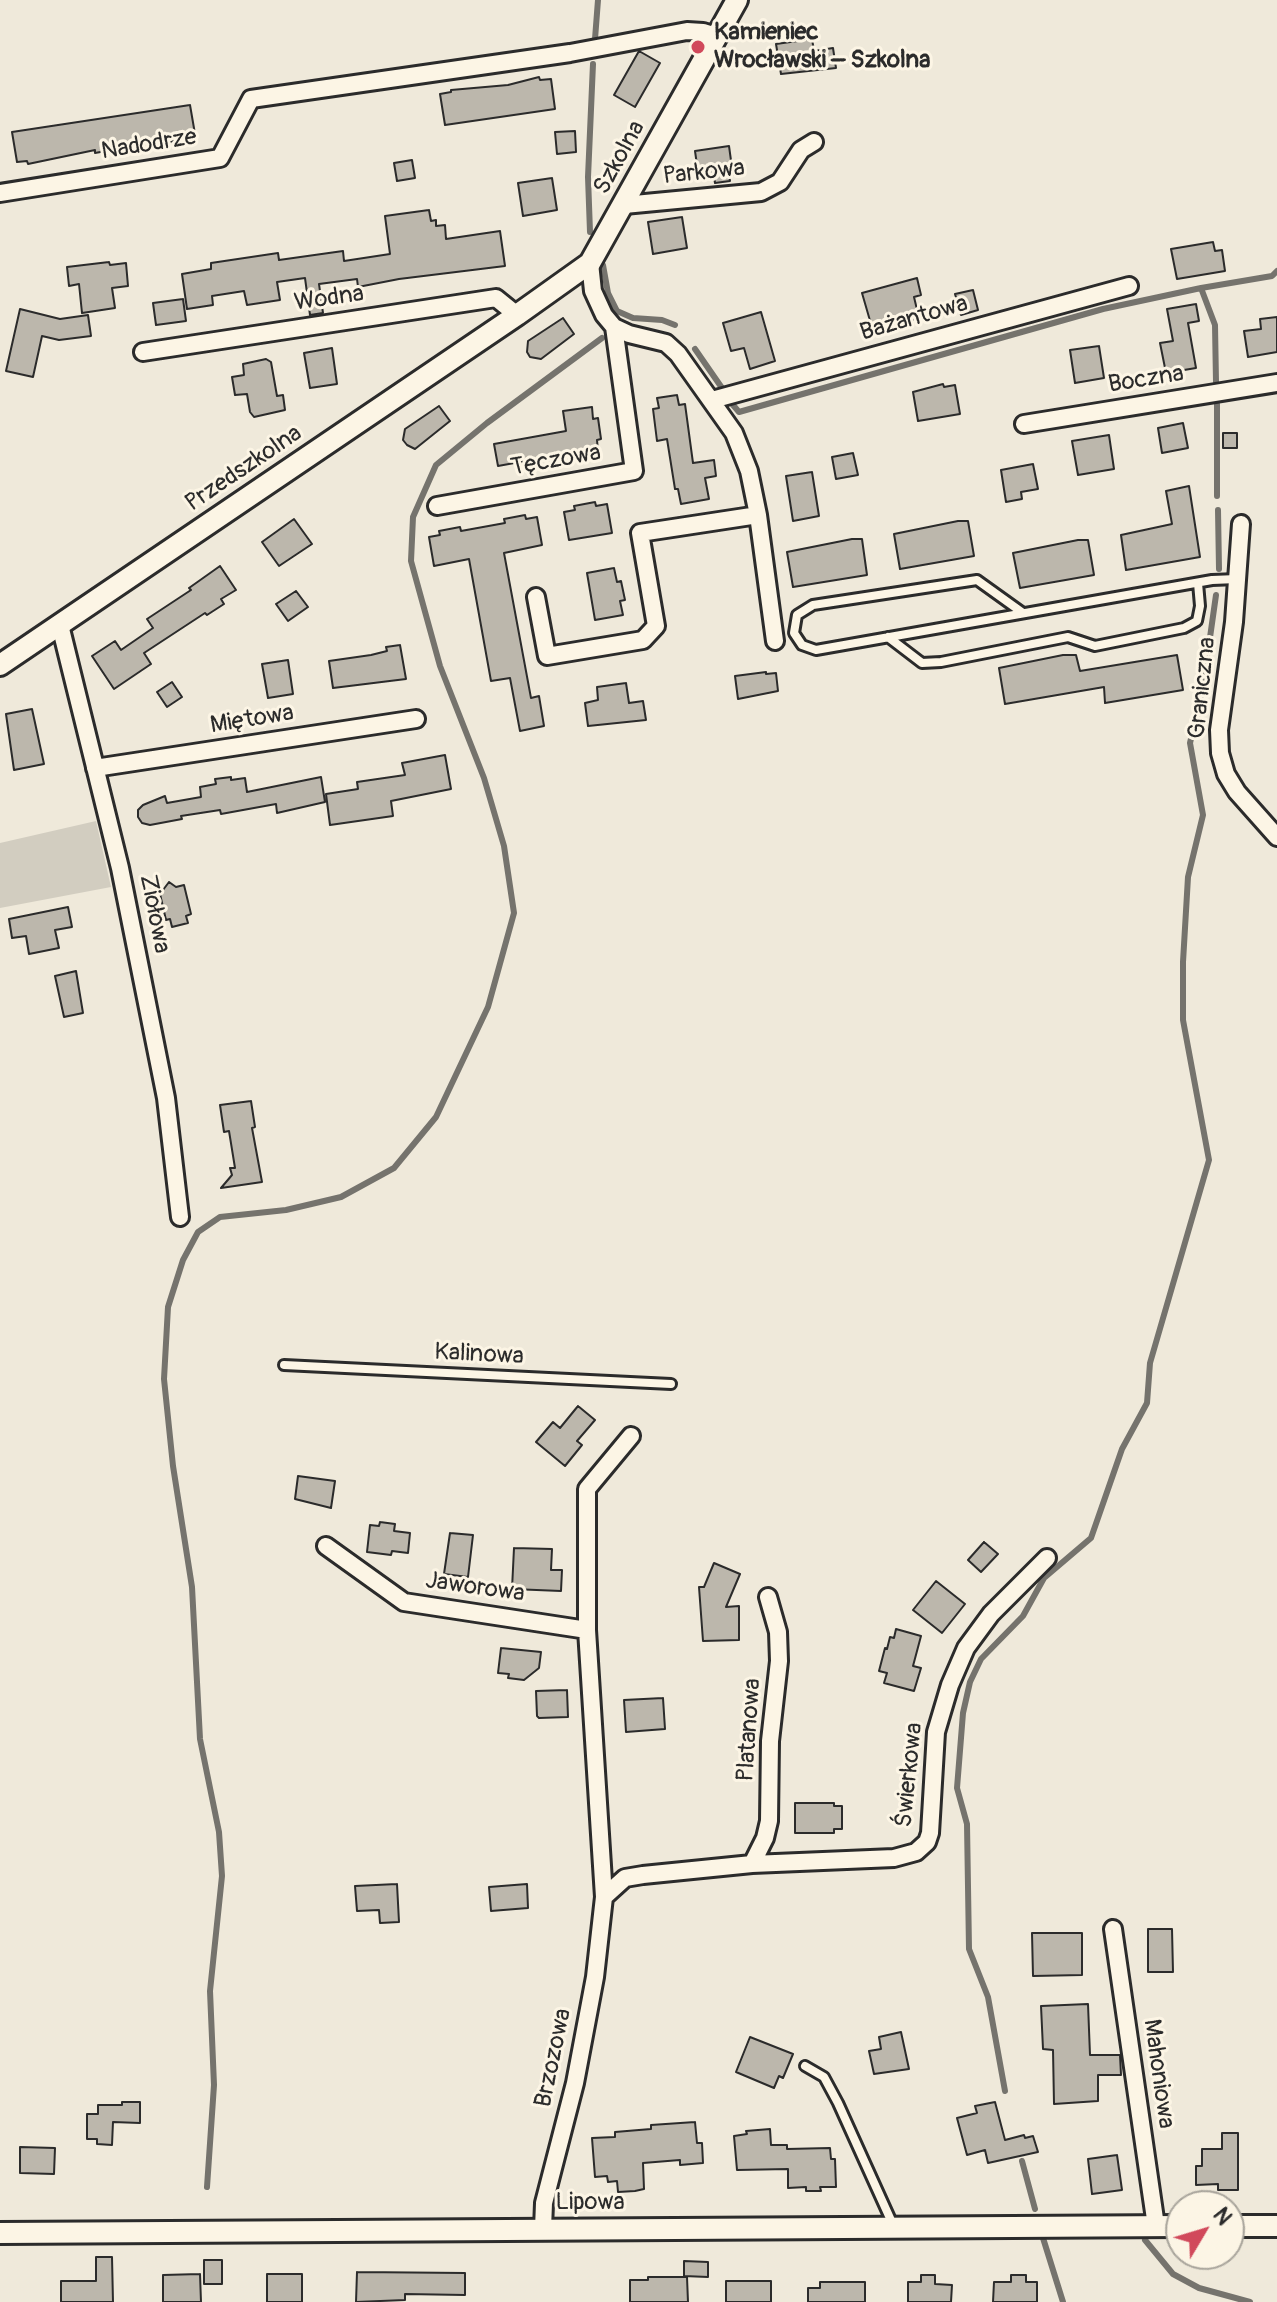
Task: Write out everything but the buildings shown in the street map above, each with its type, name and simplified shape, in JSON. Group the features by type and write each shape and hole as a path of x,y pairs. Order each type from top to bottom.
{"street":[{"name":"Szkolna","path":"517,315 590,263 737,0"},
{"name":"Nadodrze","path":"0,193 220,158 251,99 413,77 687,31 716,36"},
{"name":"Parkowa","path":"624,205 761,192 780,182 801,150 814,142"},
{"path":"590,263 593,291 604,315 614,327 666,343 678,354 734,433 749,471 758,515 775,641"},
{"name":"Bażantowa","path":"712,400 1129,286"},
{"name":"Wodna","path":"143,352 496,298 517,315"},
{"name":"Przedszkolna","path":"0,665 517,315"},
{"name":"Tęczowa","path":"437,506 634,471 614,327"},
{"name":"Boczna","path":"1024,424 1277,383"},
{"path":"536,597 547,656 643,640 656,626 640,533 758,515"},
{"name":"Graniczna","path":"1241,524 1219,730 1220,753 1226,774 1237,792 1277,837"},
{"name":"Ziołowa","path":"60,625 120,868 166,1098 180,1217"},
{"name":"Miętowa","path":"95,768 416,719"},
{"path":"604,1897 587,1630 587,1489 631,1436"},
{"name":"Jaworowa","path":"326,1546 404,1602 587,1630"},
{"name":"Świerkowa","path":"604,1897 625,1878 752,1864 894,1858 916,1852 927,1842 934,1810 936,1732 950,1685 966,1648 991,1614 1047,1558"},
{"name":"Platanowa","path":"752,1864 761,1849 769,1821 770,1741 779,1661 778,1632 768,1597"},
{"name":"Brzozowa","path":"543,2229 544,2203 575,2083 595,1977 604,1897"},
{"name":"Mahoniowa","path":"1113,1929 1156,2226"},
{"name":"Lipowa","path":"0,2233 1165,2226"},
{"path":"1245,2226 1277,2226"}],"lane":[{"path":"1023,613 977,580 813,605 797,615 794,633 802,645 816,650 1198,583 1237,579"},
{"path":"888,637 922,663 1068,637 1095,646 1184,628 1197,621 1200,606 1198,583"},
{"name":"Kalinowa","path":"284,1365 671,1384"},
{"path":"805,2066 824,2077 894,2227"}],"shaded area":[{"path":"96,821 111,887 0,908 0,843"}],"waterway":[{"path":"595,39 598,0"},
{"path":"590,232 588,177 593,64"},
{"path":"603,265 608,293 617,311 633,318 662,320 675,325"},
{"path":"733,405 739,412 1103,309 1272,276 1277,271"},
{"path":"1201,288 1215,325 1216,382"},
{"path":"207,2187 214,2085 210,1991 222,1876 219,1832 200,1739 192,1587 173,1466 164,1379 168,1307 183,1260 198,1232 220,1217 286,1210 341,1197 394,1168 436,1117 488,1007 514,913 504,846 484,778 440,666 411,561 413,517 436,465 602,338"},
{"path":"695,349 722,388"},
{"path":"1217,404 1217,496"},
{"path":"1218,510 1219,569"},
{"path":"1005,2091 988,1997 969,1949 967,1824 957,1788 963,1713 970,1682 981,1659 1023,1616 1044,1578 1091,1538 1122,1449 1147,1403 1150,1363 1209,1160 1183,1020 1183,962 1188,877 1203,815 1190,743 1203,687 1216,595"},
{"path":"1022,2161 1035,2209"},
{"path":"1043,2238 1063,2302"},
{"path":"1145,2240 1173,2274 1199,2288 1250,2302"}],"place":[{"name":"Kamieniec Wrocławski – Szkolna","path":"698,47"}]}
